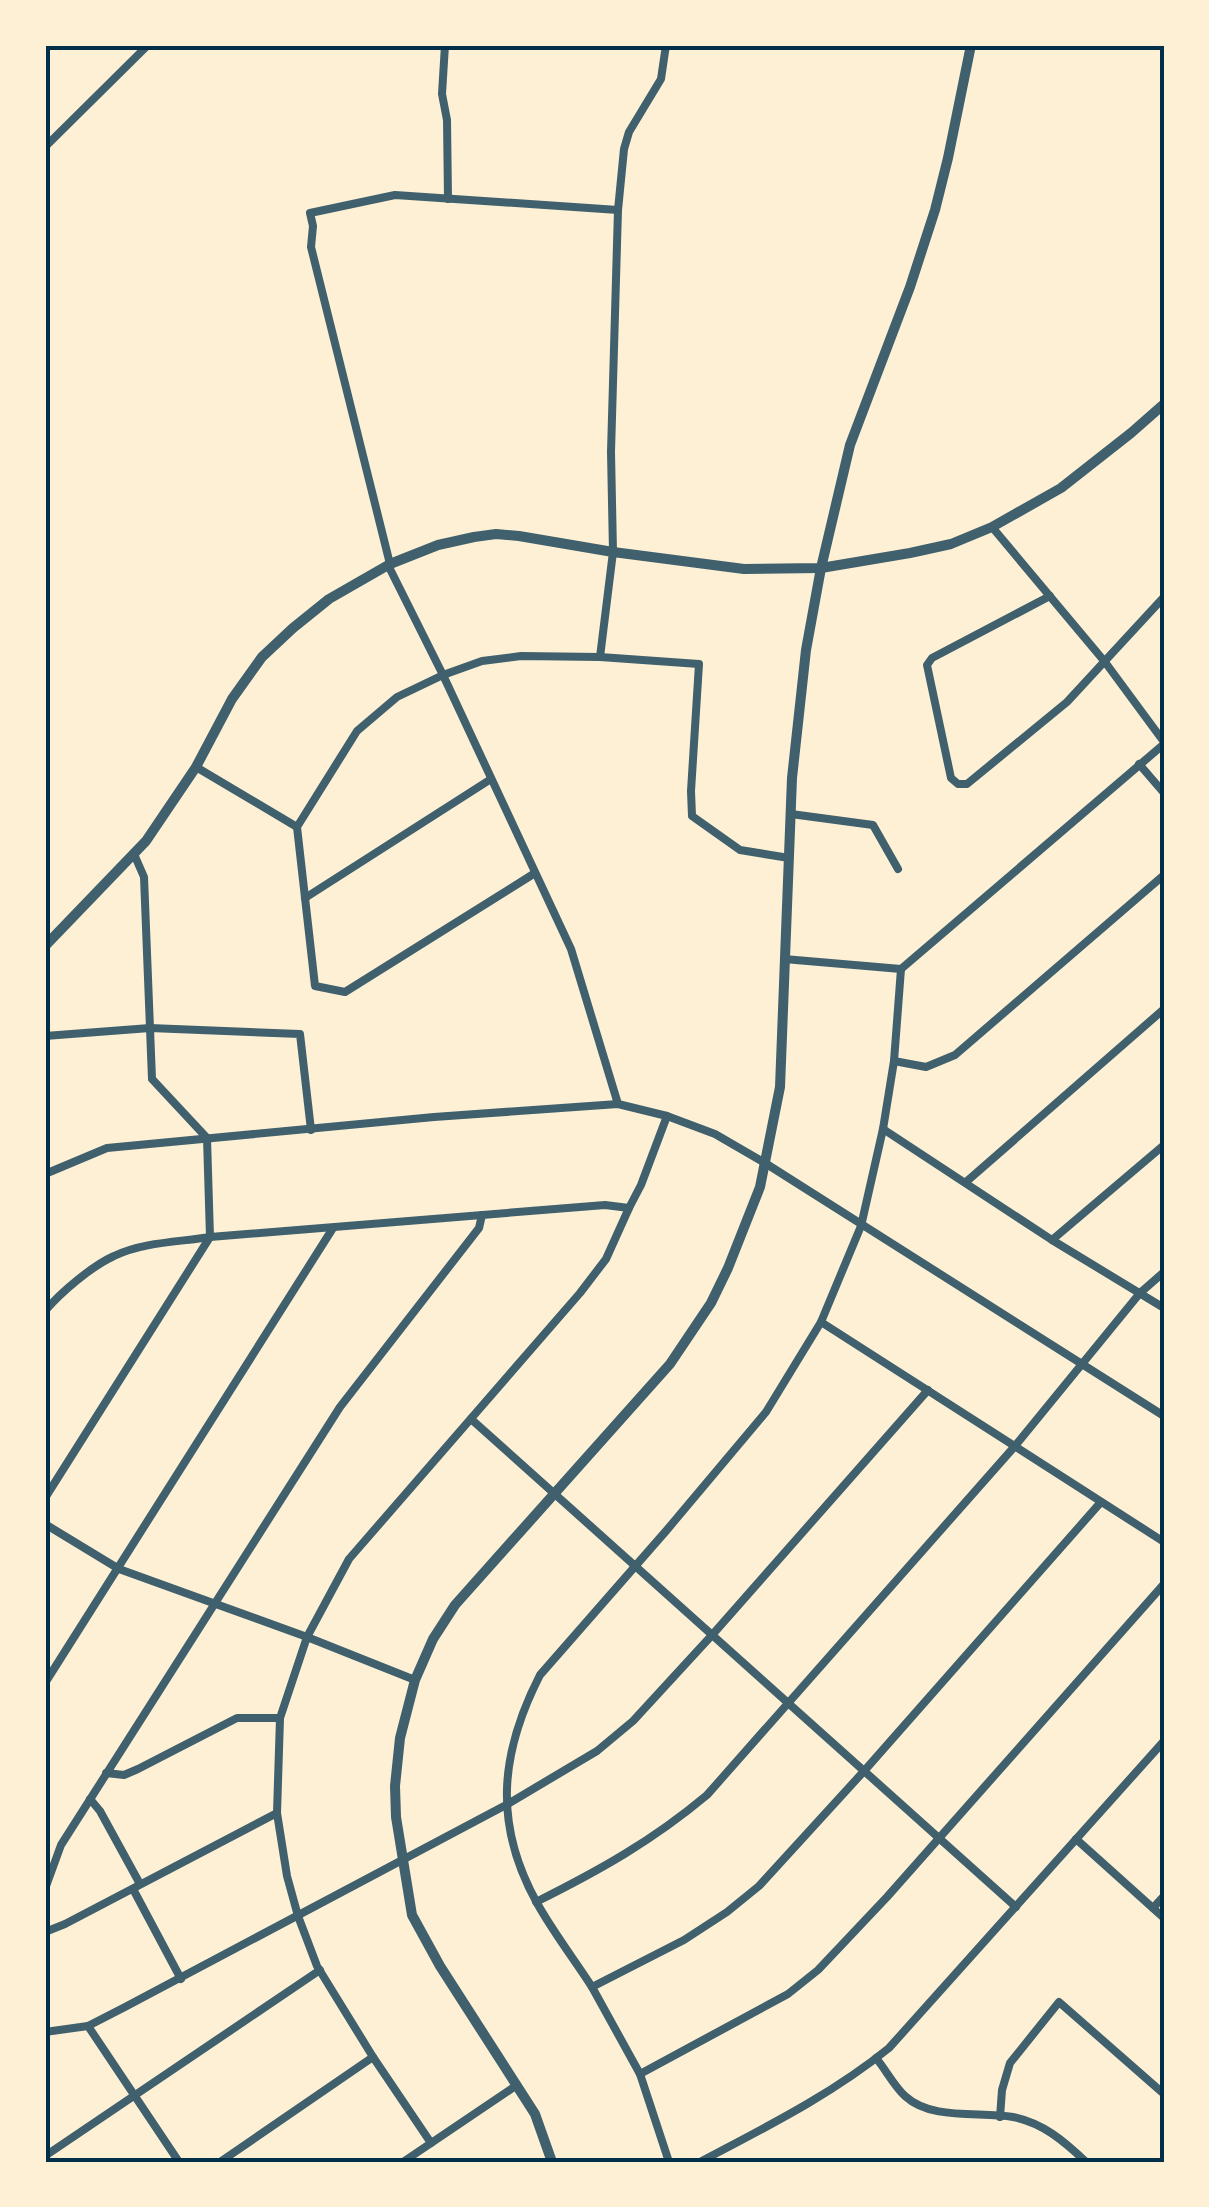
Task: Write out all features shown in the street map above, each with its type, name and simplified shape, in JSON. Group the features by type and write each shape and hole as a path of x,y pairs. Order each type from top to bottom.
{"street":[{"path":"45,148 148,45"},
{"path":"446,45 442,94 447,120 448,199"},
{"path":"600,658 614,552 611,452 618,210 624,149 629,132 660,78 666,45"},
{"path":"552,2162 535,2114 412,1915 396,1817 400,1738 415,1680 433,1639 455,1605 670,1364 710,1303 760,1187 780,1087 797,715 821,568 850,445 910,288 935,210 971,45"},
{"path":"618,210 396,195 310,213 312,248 389,564 571,950 618,1104"},
{"path":"45,946 134,854 196,767 232,699 262,657 329,599 389,564 438,545 496,534 744,569 821,568 910,553 951,544 1061,488 1164,404"},
{"path":"669,2162 640,2074 592,1987 536,1902 515,1854 506,1805 513,1738 540,1675 766,1412 821,1322 862,1226 894,1061 901,969 1164,742 1105,662 992,526"},
{"path":"1050,596 932,658 927,665 950,778 958,784 967,784 1067,702 1164,597"},
{"path":"535,873 346,992 315,986 297,827 356,731 396,697 442,674 482,661 521,656 699,664 692,816 740,850 788,858"},
{"path":"1140,764 1164,793"},
{"path":"196,767 297,827"},
{"path":"305,898 491,779"},
{"path":"791,814 873,825 898,869"},
{"path":"45,1498 210,1237 207,1138 152,1079 144,877 134,854"},
{"path":"894,1061 926,1067 955,1055 1164,875"},
{"path":"784,959 901,969"},
{"path":"966,1182 1164,1009"},
{"path":"45,1036 150,1028 300,1034 311,1130"},
{"path":"45,1174 108,1148 618,1104 668,1116 715,1134 1164,1416"},
{"path":"432,2142 373,2057 320,1970 298,1916 277,1813 280,1718 307,1637 349,1559 606,1260 668,1116"},
{"path":"883,1129 1164,1308"},
{"path":"1052,1240 1164,1145"},
{"path":"45,1311 65,1289 114,1256 150,1246 210,1237 605,1205 629,1208"},
{"path":"45,1889 61,1845 340,1407 479,1228 482,1215"},
{"path":"45,1683 332,1228"},
{"path":"536,1902 637,1848 672,1825 706,1794 1015,1446 1140,1293 1164,1272"},
{"path":"821,1322 1164,1542"},
{"path":"45,2032 88,2026 506,1805 598,1751 634,1721 928,1390"},
{"path":"471,1419 1016,1907"},
{"path":"592,1987 684,1940 759,1886 1101,1502"},
{"path":"45,1524 119,1569 415,1680"},
{"path":"640,2074 788,1994 818,1970 1164,1584"},
{"path":"106,1773 124,1775 138,1770 237,1718 280,1718"},
{"path":"700,2162 807,2106 876,2058 918,2018 1164,1741"},
{"path":"90,1798 100,1811 180,1979"},
{"path":"45,1932 277,1813"},
{"path":"1076,1839 1164,1918"},
{"path":"1153,1908 1164,1896"},
{"path":"45,2156 320,1970"},
{"path":"1000,2117 1010,2063 1059,2002 1164,2094"},
{"path":"88,2026 179,2162"},
{"path":"220,2162 373,2057"},
{"path":"876,2058 907,2098 925,2108 1012,2117 1047,2129 1086,2162"},
{"path":"403,2162 517,2084"}]}
